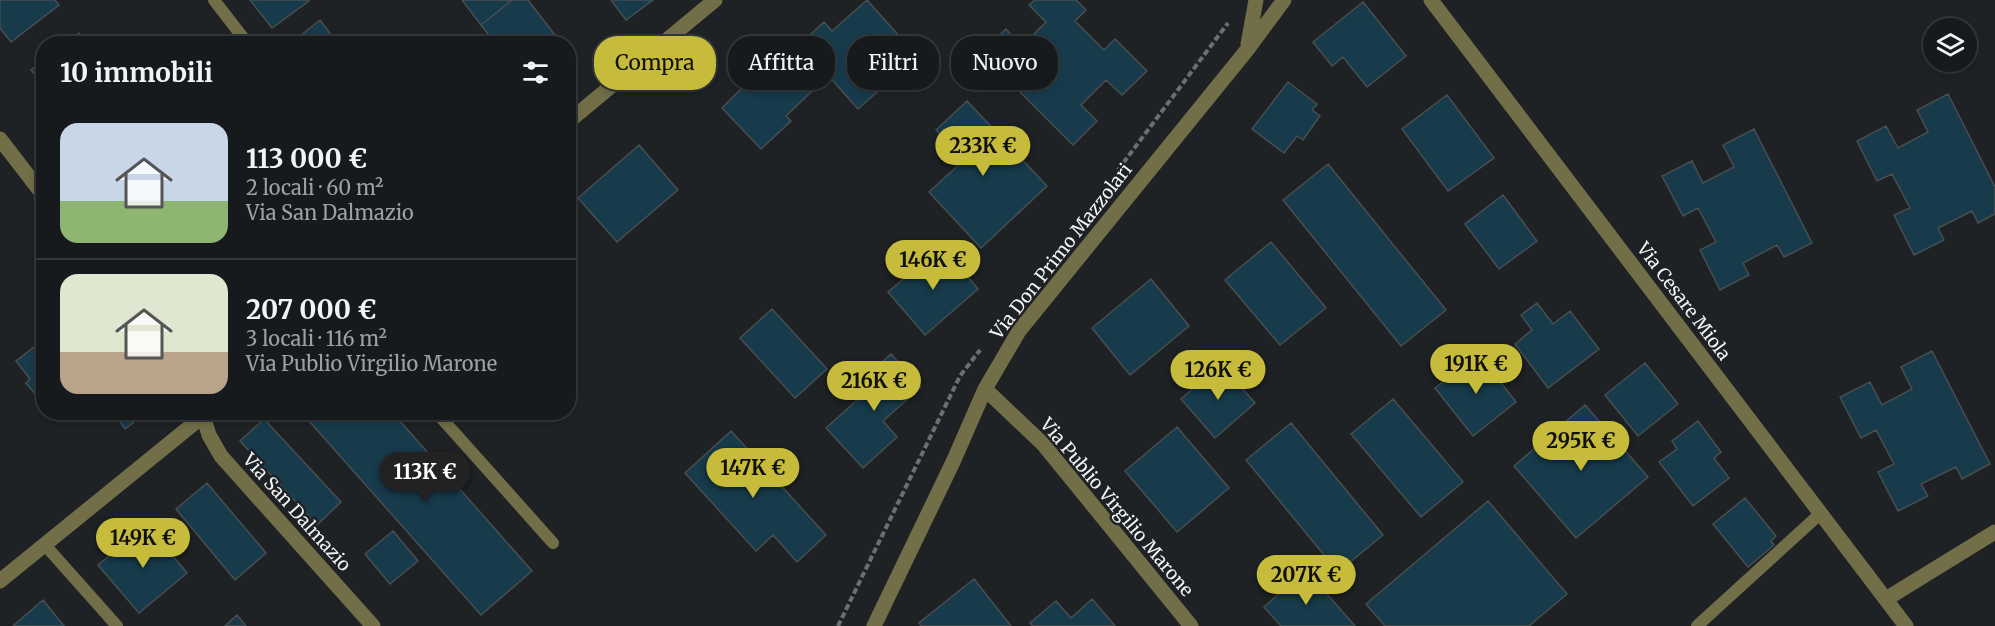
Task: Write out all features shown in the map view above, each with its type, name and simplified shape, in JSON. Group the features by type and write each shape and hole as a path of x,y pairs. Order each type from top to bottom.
{"street":[{"path":"576,115 715,0"},
{"name":"Via Don Primo Mazzolari","path":"1247,50 1256,0"},
{"name":"Via Don Primo Mazzolari","path":"874,626 953,462 985,389 1019,331 1247,50 1284,0"},
{"name":"Via Cesare Miola","path":"1431,0 1906,626"},
{"path":"0,139 36,186"},
{"name":"Via Publio Virgilio Marone","path":"985,389 1043,444 1191,626"},
{"name":"Via San Dalmazio","path":"0,581 197,420"},
{"name":"Via San Dalmazio","path":"206,420 213,444 221,456 373,626"},
{"path":"1886,599 1995,532"}],"lane":[{"path":"214,0 242,36"},
{"path":"443,420 553,543"},
{"path":"1697,626 1821,513"},
{"path":"45,545 117,626"}],"building":[{"path":"0,0 55,0 59,5 11,42 0,28"},
{"path":"250,0 308,0 309,1 272,28"},
{"path":"462,0 512,0 481,25"},
{"path":"512,0 528,0 556,36 490,36 481,25"},
{"path":"611,0 653,0 626,20"},
{"path":"867,0 899,36 847,36 847,90 880,90 858,109 835,83 835,36 809,36 824,22 832,31"},
{"path":"1035,0 1076,0 1086,10 1075,21 1104,50 1115,39 1147,71 1122,95 1106,80 1081,105 1097,121 1073,145 1018,90 1058,90 1058,36 1032,36 1046,22 1029,5"},
{"path":"1363,2 1406,56 1367,87 1343,57 1332,66 1313,42"},
{"path":"320,20 332,36 300,36"},
{"path":"1006,29 1013,36 999,36"},
{"path":"36,67 36,76 31,70"},
{"path":"1288,82 1317,104 1312,110 1320,116 1303,140 1297,136 1284,153 1252,129"},
{"path":"740,90 812,91 786,116 791,121 761,149 722,108"},
{"path":"1948,94 1995,187 1995,214 1978,223 1972,211 1938,228 1944,240 1914,255 1894,215 1910,208 1892,174 1877,181 1857,141 1886,126 1898,148 1928,132 1917,110"},
{"path":"1447,95 1494,158 1448,191 1402,129"},
{"path":"967,101 1047,186 981,248 929,192 964,160 936,130"},
{"path":"1754,129 1812,243 1784,257 1777,245 1743,263 1749,275 1720,290 1700,250 1716,242 1698,208 1683,216 1662,176 1692,161 1703,183 1734,167 1723,145"},
{"path":"639,145 678,190 617,242 578,198"},
{"path":"1328,164 1446,310 1401,346 1283,200"},
{"path":"1503,195 1537,241 1499,269 1465,224"},
{"path":"1271,242 1326,308 1280,345 1225,280"},
{"path":"942,246 978,289 925,335 888,292"},
{"path":"1151,279 1189,326 1130,375 1092,328"},
{"path":"1537,303 1553,324 1570,311 1599,349 1548,388 1515,344 1532,330 1521,315"},
{"path":"772,309 827,369 795,398 740,338"},
{"path":"36,346 36,395 26,383 30,379 16,361"},
{"path":"1932,351 1990,464 1962,479 1956,467 1921,484 1928,496 1898,511 1878,472 1894,464 1876,430 1861,438 1840,397 1870,382 1882,405 1912,389 1901,367"},
{"path":"891,354 921,387 883,421 897,437 863,468 826,428 866,392 858,384"},
{"path":"1478,354 1516,402 1473,436 1435,388"},
{"path":"1645,363 1678,404 1638,436 1605,395"},
{"path":"1221,364 1255,403 1215,438 1181,399"},
{"path":"1393,399 1463,482 1421,517 1351,434"},
{"path":"1585,405 1648,477 1576,538 1514,466"},
{"path":"119,420 137,420 125,429"},
{"path":"265,420 341,502 317,525 240,441"},
{"path":"308,420 399,420 532,571 481,615"},
{"path":"1698,421 1721,452 1714,458 1729,478 1693,506 1659,462 1677,449 1672,441"},
{"path":"1291,423 1383,535 1338,572 1246,460"},
{"path":"1177,427 1229,488 1177,532 1125,471"},
{"path":"731,431 826,535 797,562 773,535 756,551 685,473"},
{"path":"207,483 266,553 235,580 176,509"},
{"path":"1745,498 1776,536 1771,541 1774,545 1748,567 1713,524"},
{"path":"1488,501 1567,594 1529,626 1385,626 1366,604"},
{"path":"147,525 187,573 139,613 98,565"},
{"path":"393,531 418,561 390,584 365,554"},
{"path":"1306,570 1355,626 1281,626 1264,607"},
{"path":"974,579 1011,626 921,626 919,623"},
{"path":"1092,599 1115,626 1033,626 1030,623 1056,601 1071,618"},
{"path":"43,600 64,626 13,626"},
{"path":"237,615 246,626 225,626"}]}
